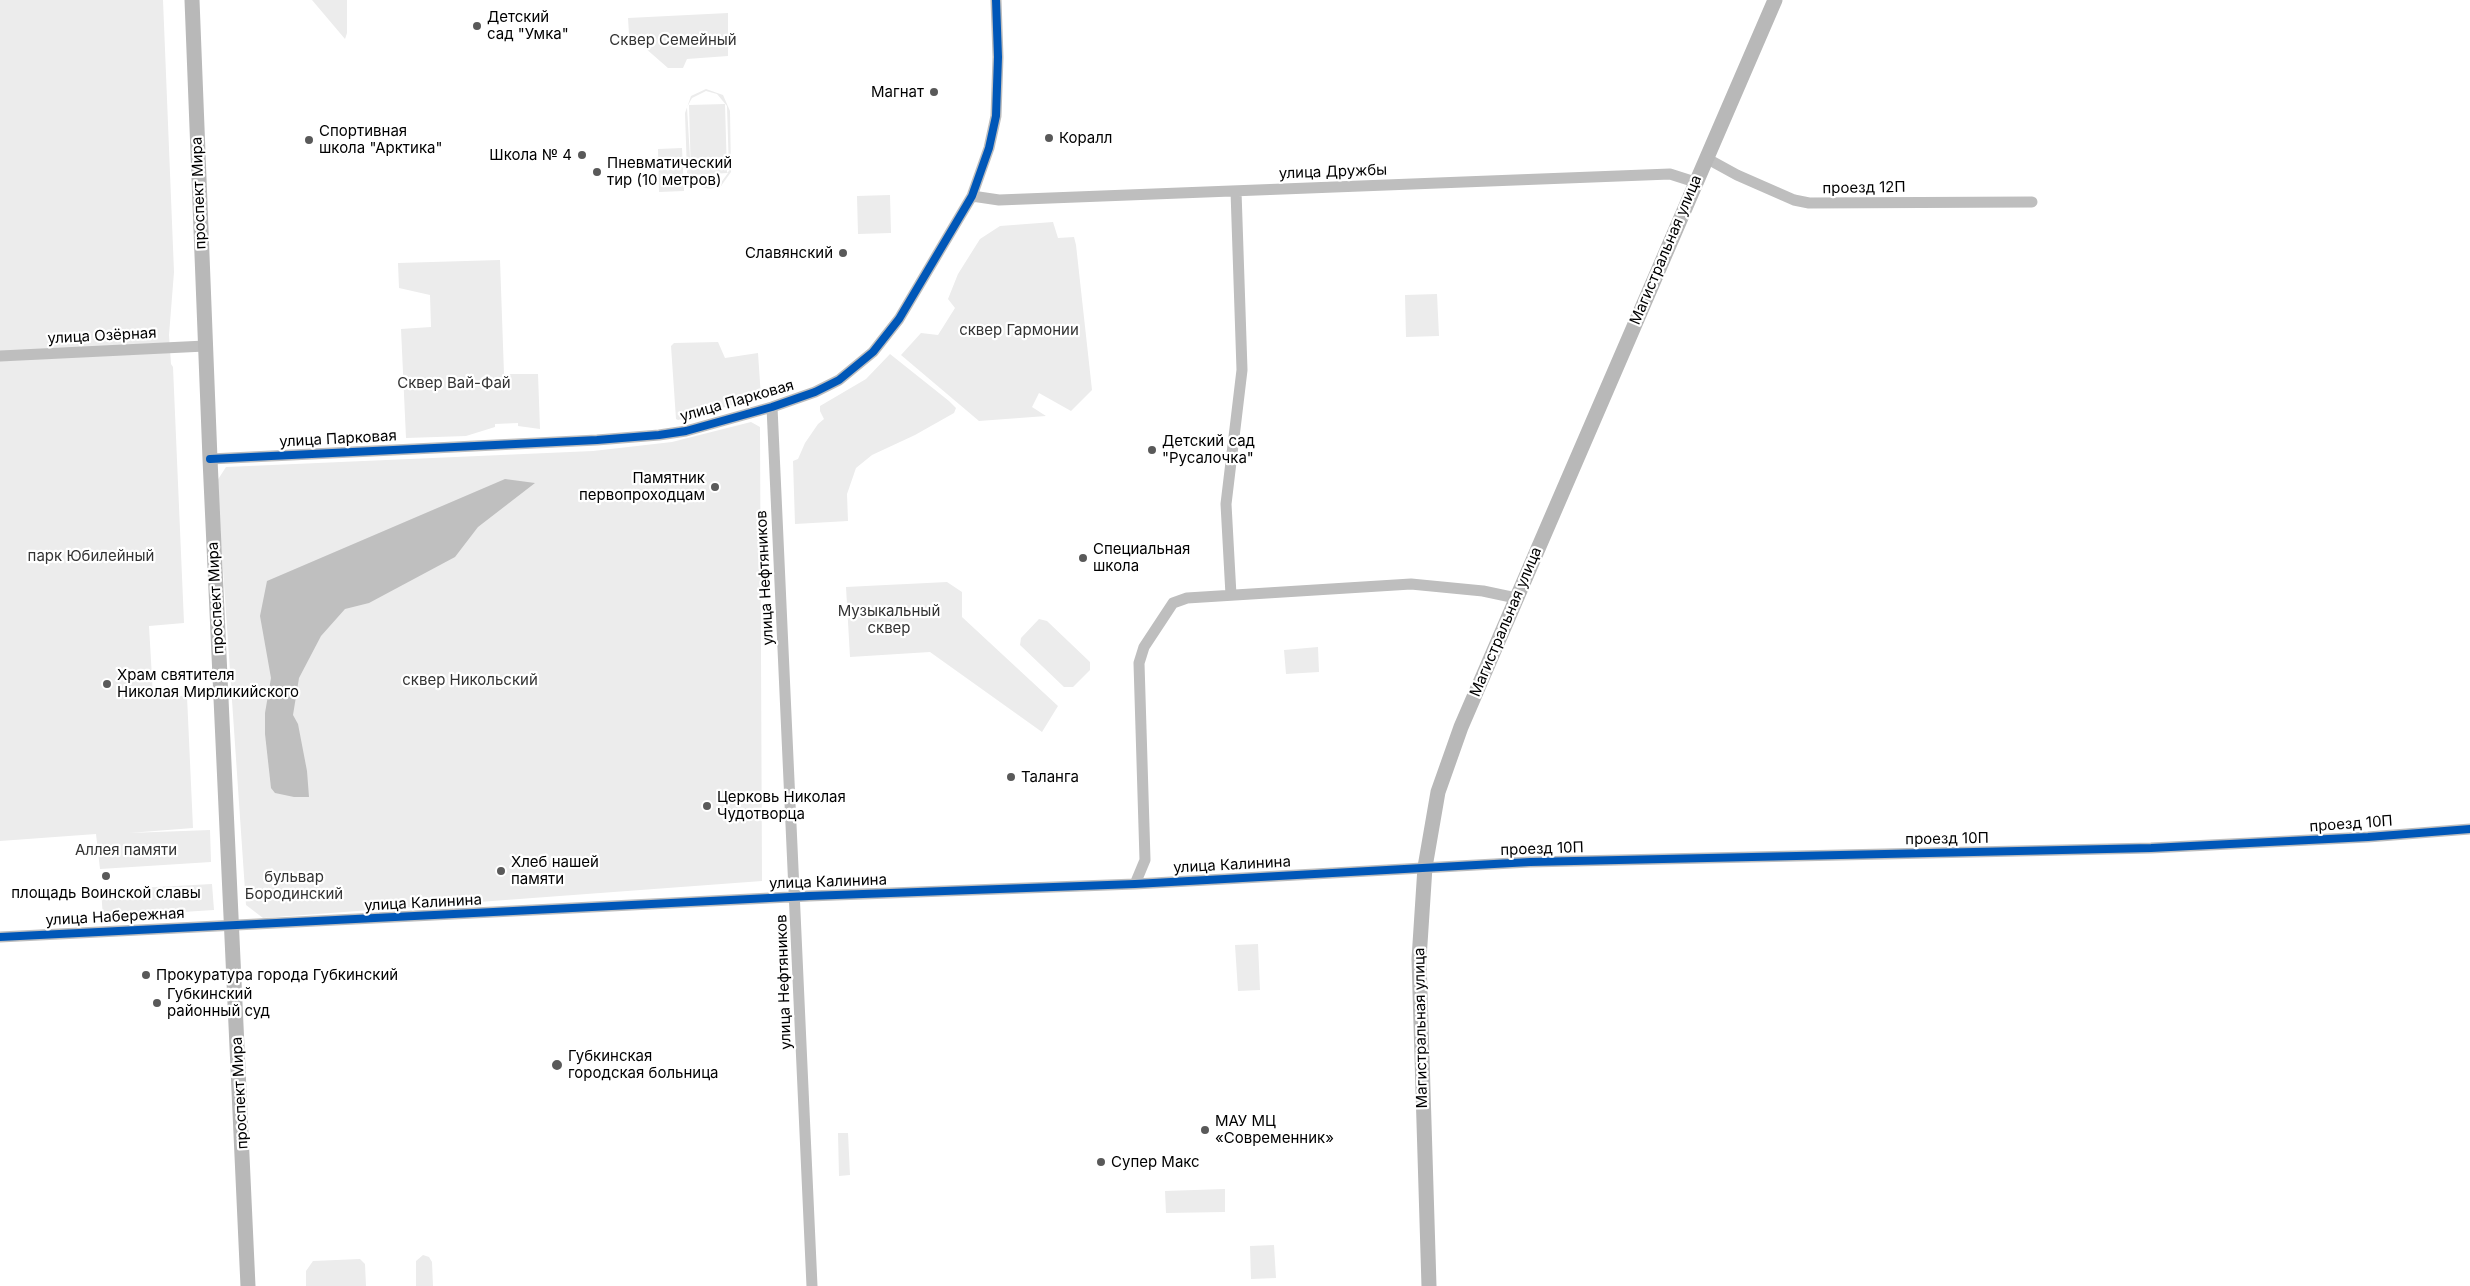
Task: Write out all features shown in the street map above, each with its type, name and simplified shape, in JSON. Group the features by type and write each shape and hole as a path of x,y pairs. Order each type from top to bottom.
{"main road":[{"name":"проспект Мира","path":"192,0 205,346 248,1286"},
{"name":"Магистральная улица","path":"1429,1286 1419,993 1420,927 1425,867 1438,792 1449,759 1516,598 1775,0"}],"street":[{"name":"улица Парковая","path":"210,459 628,438 686,431 772,407 833,383 851,372 873,352 912,299 972,196 989,148 996,116 998,57 996,0"},
{"name":"проезд 12П","path":"1706,158 1737,175 1794,200 1810,204 2032,202"},
{"name":"улица Дружбы","path":"972,196 999,200 1670,174 1695,182"},
{"path":"1231,595 1227,498 1242,370 1236,191"},
{"name":"улица Озёрная","path":"0,356 205,346"},
{"name":"улица Нефтяников","path":"772,407 812,1286"},
{"path":"1134,884 1145,860 1138,672 1140,655 1173,604 1187,598 1416,584 1482,591 1516,598"},
{"name":"проезд 10П","path":"1425,867 1530,862 2160,848 2368,837 2470,829"},
{"name":"улица Калинина","path":"232,926 795,897 1134,884 1425,867"},
{"name":"улица Набережная","path":"0,937 232,926"}],"green space":[{"name":"парк Юбилейный","path":"0,0 163,0 174,272 169,335 171,364 173,367 184,623 149,626 153,695 187,696 193,828 129,833 210,830 211,862 100,869 96,834 0,841"},
{"path":"312,0 347,0 347,33 345,39"},
{"name":"Сквер Семейный","path":"728,13 728,56 687,59 683,68 668,68 629,34 628,18"},
{"path":"706,89 723,95 730,111 731,172 721,186 710,189 698,186 687,173 685,113 687,107 691,175 689,105 725,104 727,173 729,171 727,106 717,94 706,91 692,98 687,106 691,96","holes":["728,173 720,184 710,187 699,184 691,175"]},
{"path":"682,148 684,191 659,192 658,149"},
{"path":"890,195 891,233 858,234 857,196"},
{"name":"сквер Гармонии","path":"1053,222 1058,238 1074,237 1076,245 1092,390 1071,411 1039,393 1032,407 1046,416 979,421 901,355 921,333 938,335 955,308 948,299 958,274 980,239 1000,226"},
{"name":"Сквер Вай-Фай","path":"500,260 504,374 538,374 540,429 518,426 518,423 495,424 495,427 466,436 406,438 401,329 431,327 430,295 399,288 398,263"},
{"path":"1437,294 1439,336 1406,337 1405,295"},
{"path":"718,342 725,358 758,353 761,397 676,419 671,346 674,343"},
{"path":"890,354 949,401 956,408 954,413 915,435 872,455 856,468 847,494 848,521 795,524 793,461 798,459 805,443 818,424 824,419 820,406 866,379"},
{"name":"сквер Никольский","path":"751,422 760,427 762,881 263,918 246,905 217,481 226,467 593,451 672,442"},
{"name":"Музыкальный сквер","path":"947,582 962,592 962,617 1058,706 1042,732 930,652 850,657 846,587"},
{"path":"1039,619 1047,621 1090,662 1090,670 1073,687 1064,687 1020,645 1021,638"},
{"path":"1318,647 1319,672 1286,674 1284,650"},
{"name":"Аллея памяти","path":"212,884 214,910 103,917 101,890"},
{"path":"1258,944 1260,990 1238,991 1235,945"},
{"path":"838,1133 848,1133 850,1175 839,1176"},
{"path":"1225,1189 1225,1212 1166,1213 1165,1191"},
{"path":"1274,1245 1276,1278 1251,1279 1250,1246"},
{"path":"423,1255 429,1257 432,1262 433,1286 416,1286 416,1261"},
{"path":"360,1259 365,1264 366,1286 306,1286 306,1271 313,1261"}],"shaded area":[{"path":"505,479 535,483 478,527 455,557 369,603 345,609 321,636 299,678 293,715 298,724 307,771 309,797 294,797 275,793 271,788 265,734 265,713 271,678 260,616 267,581"}],"cycle path":[{"path":"210,459 597,440 659,435 686,431 772,407 815,392 839,380 873,352 899,319 972,196 989,148 996,116 998,57 996,0"},
{"path":"0,937 809,896 1135,884 1530,862 2151,848 2368,837 2470,829"}],"place":[{"name":"Детский сад \"Умка\"","path":"477,26"},
{"name":"Магнат","path":"934,92"},
{"name":"Коралл","path":"1049,138"},
{"name":"Спортивная школа \"Арктика\"","path":"309,140"},
{"name":"Школа № 4","path":"582,155"},
{"name":"Пневматический тир (10 метров)","path":"597,172"},
{"name":"Славянский","path":"843,253"},
{"name":"Детский сад \"Русалочка\"","path":"1152,450"},
{"name":"Памятник первопроходцам","path":"715,487"},
{"name":"Специальная школа","path":"1083,558"},
{"name":"Храм святителя Николая Мирликийского","path":"107,684"},
{"name":"Таланга","path":"1011,777"},
{"name":"Церковь Николая Чудотворца","path":"707,806"},
{"name":"Хлеб нашей памяти","path":"501,871"},
{"name":"площадь Воинской славы","path":"106,876"},
{"name":"Прокуратура города Губкинский","path":"146,975"},
{"name":"Губкинский районный суд","path":"157,1003"},
{"name":"Губкинская городская больница","path":"557,1065"},
{"name":"МАУ МЦ «Современник»","path":"1205,1130"},
{"name":"Супер Макс","path":"1101,1162"}],"park label":[{"name":"бульвар Бородинский","path":"294,886"}]}
